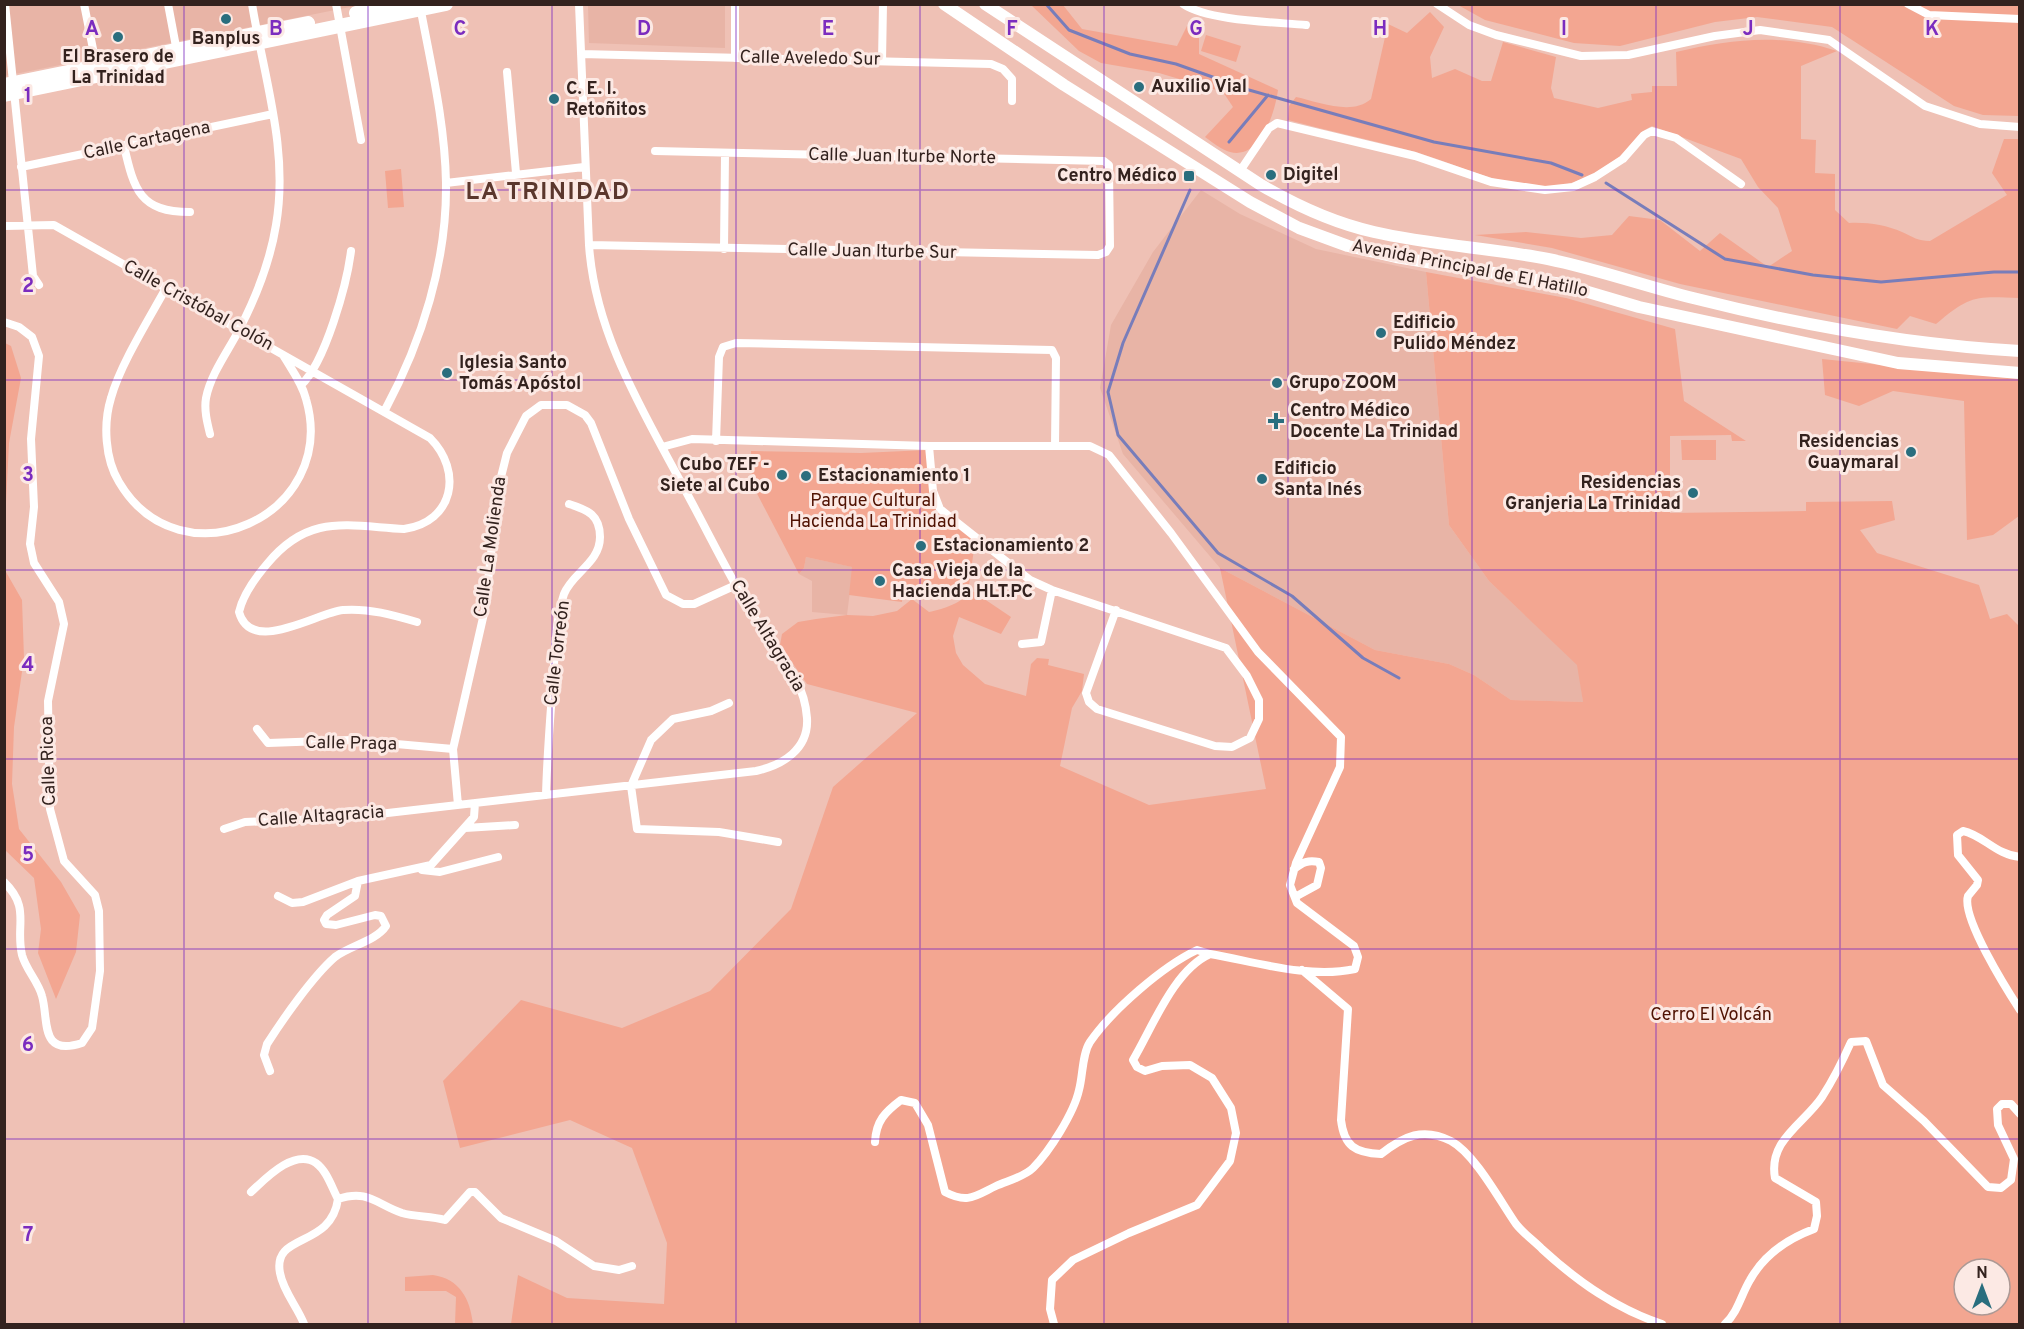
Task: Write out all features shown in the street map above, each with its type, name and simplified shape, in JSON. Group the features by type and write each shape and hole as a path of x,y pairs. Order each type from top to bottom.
{"main road":[{"path":"9,88 257,37 338,16 397,4"},
{"path":"338,16 447,4"},
{"name":"Avenida Principal de El Hatillo","path":"944,4 1064,85 1250,202 1299,228 1348,246 1396,257 1561,284 1639,307 1898,363 2019,373"},
{"name":"Avenida Principal de El Hatillo","path":"985,4 1242,172 1311,212 1373,232 1551,260 1696,298 1905,341 2019,351"}],"street":[{"path":"5,4 9,88 29,225 33,276 39,285"},
{"path":"84,4 97,69"},
{"path":"168,4 177,54"},
{"path":"210,434 205,412 206,398 264,274 276,224 281,169 252,4"},
{"name":"Calle Altagracia","path":"225,829 245,822 344,818 769,768 790,757 802,742 808,721 803,692 789,665 754,617 736,585 633,393 612,344 596,291 588,245 579,4"},
{"path":"735,4 735,58"},
{"path":"882,61 883,4"},
{"path":"1183,4 1197,11 1215,15 1306,25"},
{"path":"1437,4 1468,24 1496,35 1581,56 1628,55 1715,36 1760,30 1829,40 1925,106 1980,124 2019,127"},
{"path":"1908,4 1929,15 2019,19"},
{"path":"385,410 404,374 419,336 434,285 446,183 440,113 420,7"},
{"path":"338,16 362,140"},
{"name":"Calle Aveledo Sur","path":"581,54 991,64 1003,69 1012,79 1012,101"},
{"path":"507,72 516,173"},
{"name":"Calle Cartagena","path":"21,167 273,114"},
{"path":"1242,172 1276,123 1415,156 1491,182 1545,190 1573,187 1595,177 1623,159 1644,135 1652,131 1676,138 1741,184"},
{"path":"124,146 133,183 145,200 163,210 190,212"},
{"name":"Calle Juan Iturbe Norte","path":"655,150 725,154 1104,161 1109,165 1110,204"},
{"path":"724,249 725,154"},
{"path":"446,183 516,173 584,167"},
{"name":"Calle Juan Iturbe Sur","path":"588,245 1098,255 1106,252 1110,246 1110,204"},
{"name":"Calle Cristóbal Colón","path":"4,226 54,225 385,410 422,432 442,451 450,475 449,492 443,507 432,519 415,528 335,524 313,530 292,540 262,570 239,612 241,618 253,627 272,632 341,610 370,611 417,622"},
{"path":"300,383 311,376 338,311 348,278 351,251"},
{"path":"166,288 115,386 108,418 111,467 127,494 148,515 171,528 212,534 241,527 267,515 277,507 302,474 310,448 310,417 300,383 282,354"},
{"name":"Calle Ricoa","path":"4,322 19,327 32,337 39,356 31,439 34,507 30,544 34,563 59,602 64,624 48,701 50,809 64,861 95,895 99,911 99,978 92,1028 82,1043 69,1046 56,1043 46,1033 41,993 22,954 20,907 14,891 4,882"},
{"path":"716,441 719,357 723,347 735,343 1052,350 1056,358 1055,446"},
{"name":"Calle La Molienda","path":"458,805 453,749 485,609 501,472 518,426 533,410 549,404 567,405 585,415 591,423 629,519 666,595 683,604 694,604 736,585"},
{"path":"662,447 692,439 929,446 1090,446 1109,455 1171,533 1258,652 1341,737 1340,767 1294,869 1290,885 1298,903 1354,946 1358,957 1355,969 1341,973 1302,970 1197,950 1178,959 1167,970 1134,993 1089,1044 1079,1094 1066,1121 1032,1170 967,1200 945,1192 928,1125 915,1103 902,1100 888,1110 876,1126 875,1142"},
{"path":"929,446 933,490 940,509 1024,576 1052,590 1116,610 1226,648 1247,676 1259,700 1259,719 1250,738 1232,747 1215,746 1114,716 1097,709 1089,702 1086,693 1116,610"},
{"name":"Calle Torreón","path":"546,795 549,726 561,609 570,584 595,555 600,537 596,518 588,511 569,504"},
{"path":"1022,644 1041,642 1052,590"},
{"path":"729,703 711,711 673,719 651,740 631,786 637,829 719,832 778,842"},
{"name":"Calle Praga","path":"257,729 268,743 351,740 453,749"},
{"path":"278,896 292,903 303,902 358,881 431,865 474,817 475,803"},
{"path":"465,828 515,825"},
{"path":"2019,857 1993,849 1969,832 1963,831 1957,835 1958,855 1978,880 1966,901 1968,910 1980,940 2019,1010"},
{"path":"420,869 440,872 498,857"},
{"path":"1294,869 1302,862 1311,860 1319,862 1321,868 1317,885 1295,897"},
{"path":"270,1071 264,1054 267,1044 327,965 352,946 383,930 386,926 381,916 375,915 336,926 326,924 324,920 327,915 355,896 358,881"},
{"path":"1054,1324 1050,1310 1052,1280 1073,1260 1129,1233 1197,1205 1230,1161 1236,1133 1231,1108 1212,1078 1190,1065 1162,1066 1145,1071 1137,1067 1134,1060 1184,972 1197,960 1210,954"},
{"path":"1302,970 1348,1009 1341,1120 1343,1136 1351,1146 1366,1154 1381,1154 1414,1133 1432,1133 1454,1142 1480,1171 1518,1226 1574,1279 1634,1315 1662,1324"},
{"path":"1725,1324 1733,1317 1750,1279 1772,1252 1799,1234 1814,1229 1817,1216 1816,1202 1775,1178 1776,1155 1781,1140 1822,1097 1851,1042 1866,1041 1883,1085 1924,1121 1973,1175 1988,1187 2001,1188 2011,1180 2014,1158 1998,1125 1997,1109 2002,1104 2010,1104 2019,1114"},
{"path":"251,1192 288,1163 303,1160 315,1163 330,1180 338,1199 336,1215 327,1226 286,1247 279,1260 280,1275 304,1324"},
{"path":"338,1199 353,1194 371,1197 404,1214 445,1220 470,1192 475,1192 501,1218 556,1241 594,1266 619,1270 632,1266"}],"shaded area":[{"path":"4,5 360,5 5,76"},
{"path":"588,5 725,5 725,48 589,43"},
{"name":"Centro Médico Docente La Trinidad","path":"1201,190 1240,214 1316,249 1426,272 1449,525 1489,581 1578,665 1583,702 1511,700 1474,675 1449,664 1375,650 1220,568 1123,454 1100,388 1111,325 1153,252"},
{"path":"806,557 853,567 847,615 812,612 812,581 799,574 804,568"}],"green space":[{"path":"1031,5 1063,5 1082,29 1177,46 1187,26 1199,34 1199,54 1278,90 1270,121 1258,142 1250,149 1241,153 1224,150 1205,137 1233,107 1223,92 1159,73 1101,63 1079,51"},
{"path":"1458,5 2019,5 2019,116 1983,115 1954,106 1832,27 1757,17 1715,22 1620,46 1574,43 1485,20"},
{"path":"1430,12 1444,27 1430,57 1432,78 1455,69 1482,81 1491,81 1503,42 1556,57 1551,88 1554,98 1598,108 1632,100 1631,94 1652,92 1652,86 1677,86 1676,52 1737,41 1756,40 1796,42 1837,51 1801,66 1801,139 1816,140 1815,173 1835,174 1835,210 1849,223 1883,226 1922,240 1930,241 2007,195 1992,173 2004,139 2019,139 2019,298 1974,299 1957,307 1936,324 1910,316 1897,329 1680,284 1552,248 1475,235 1526,232 1581,238 1612,235 1629,216 1660,220 1700,251 1720,233 1768,267 1792,251 1778,208 1758,187 1741,159 1652,126 1642,132 1619,157 1590,175 1571,183 1532,186 1491,178 1412,151 1288,120 1289,106 1296,97 1345,107 1354,107 1371,99 1388,24 1407,33"},
{"path":"1206,35 1241,46 1236,62 1201,51"},
{"path":"401,169 404,207 388,208 385,171"},
{"name":"Cerro El Volcán","path":"1426,272 1566,298 1675,329 1684,401 1746,441 1732,441 1731,435 1670,436 1670,513 1806,511 1806,502 1892,501 1895,520 1860,530 1877,553 1979,585 1990,619 2007,614 2019,626 2019,1324 511,1324 518,1275 567,1298 664,1304 667,1243 632,1148 570,1120 460,1148 443,1081 521,1000 622,1028 710,991 791,909 833,787 917,713 807,684 780,645 782,634 798,622 847,615 873,616 897,611 912,599 929,612 934,611 958,602 971,590 1011,617 1001,634 959,617 953,636 956,653 963,665 985,684 1026,696 1031,664 1037,658 1049,659 1048,665 1084,674 1082,691 1072,708 1060,766 1149,805 1266,789 1220,568 1375,650 1449,664 1474,675 1511,700 1583,702 1577,665 1489,581 1449,525"},
{"path":"5,343 11,346 21,378 9,443 5,523"},
{"path":"1822,359 2019,379 2019,516 1993,535 1967,540 1964,401 1893,391 1859,406 1825,395"},
{"path":"1681,440 1716,440 1716,460 1682,460"},
{"name":"Parque Cultural Hacienda La Trinidad","path":"927,450 931,501 975,542 968,592 903,585 902,602 849,595 852,567 806,557 804,568 799,574 752,484 751,451 861,453"},
{"path":"5,526 6,572 22,600 24,658 14,727 12,784 19,829 61,882 80,915 76,952 56,999 38,953 41,929 34,878 5,850"},
{"path":"433,1275 450,1281 462,1292 469,1306 473,1324 455,1324 456,1297 446,1291 405,1291 405,1277"}],"waterway":[{"path":"1046,4 1069,30 1130,54 1176,64 1249,90 1434,142 1551,163 1582,175"},
{"path":"1229,142 1268,95"},
{"path":"1606,183 1725,259 1813,275 1881,282 1994,272 2020,272"},
{"path":"1190,190 1123,343 1108,392 1118,435 1218,553 1292,596 1363,658 1399,678"}],"place":[{"name":"Banplus","path":"226,19"},
{"name":"El Brasero de La Trinidad","path":"118,37"},
{"name":"Auxilio Vial","path":"1139,87"},
{"name":"C. E. I. Retoñitos","path":"554,99"},
{"name":"Digitel","path":"1271,175"},
{"name":"Centro Médico","path":"1189,176"},
{"name":"Edificio Pulido Méndez","path":"1381,333"},
{"name":"Iglesia Santo Tomás Apóstol","path":"447,373"},
{"name":"Grupo ZOOM","path":"1277,383"},
{"name":"Centro Médico Docente La Trinidad","path":"1276,421"},
{"name":"Residencias Guaymaral","path":"1911,452"},
{"name":"Cubo 7EF - Siete al Cubo","path":"782,475"},
{"name":"Estacionamiento 1","path":"806,476"},
{"name":"Edificio Santa Inés","path":"1262,479"},
{"name":"Residencias Granjeria La Trinidad","path":"1693,493"},
{"name":"Estacionamiento 2","path":"921,546"},
{"name":"Casa Vieja de la Hacienda HLT.PC","path":"880,581"}],"district":[{"name":"LA TRINIDAD","path":"548,193"}]}
